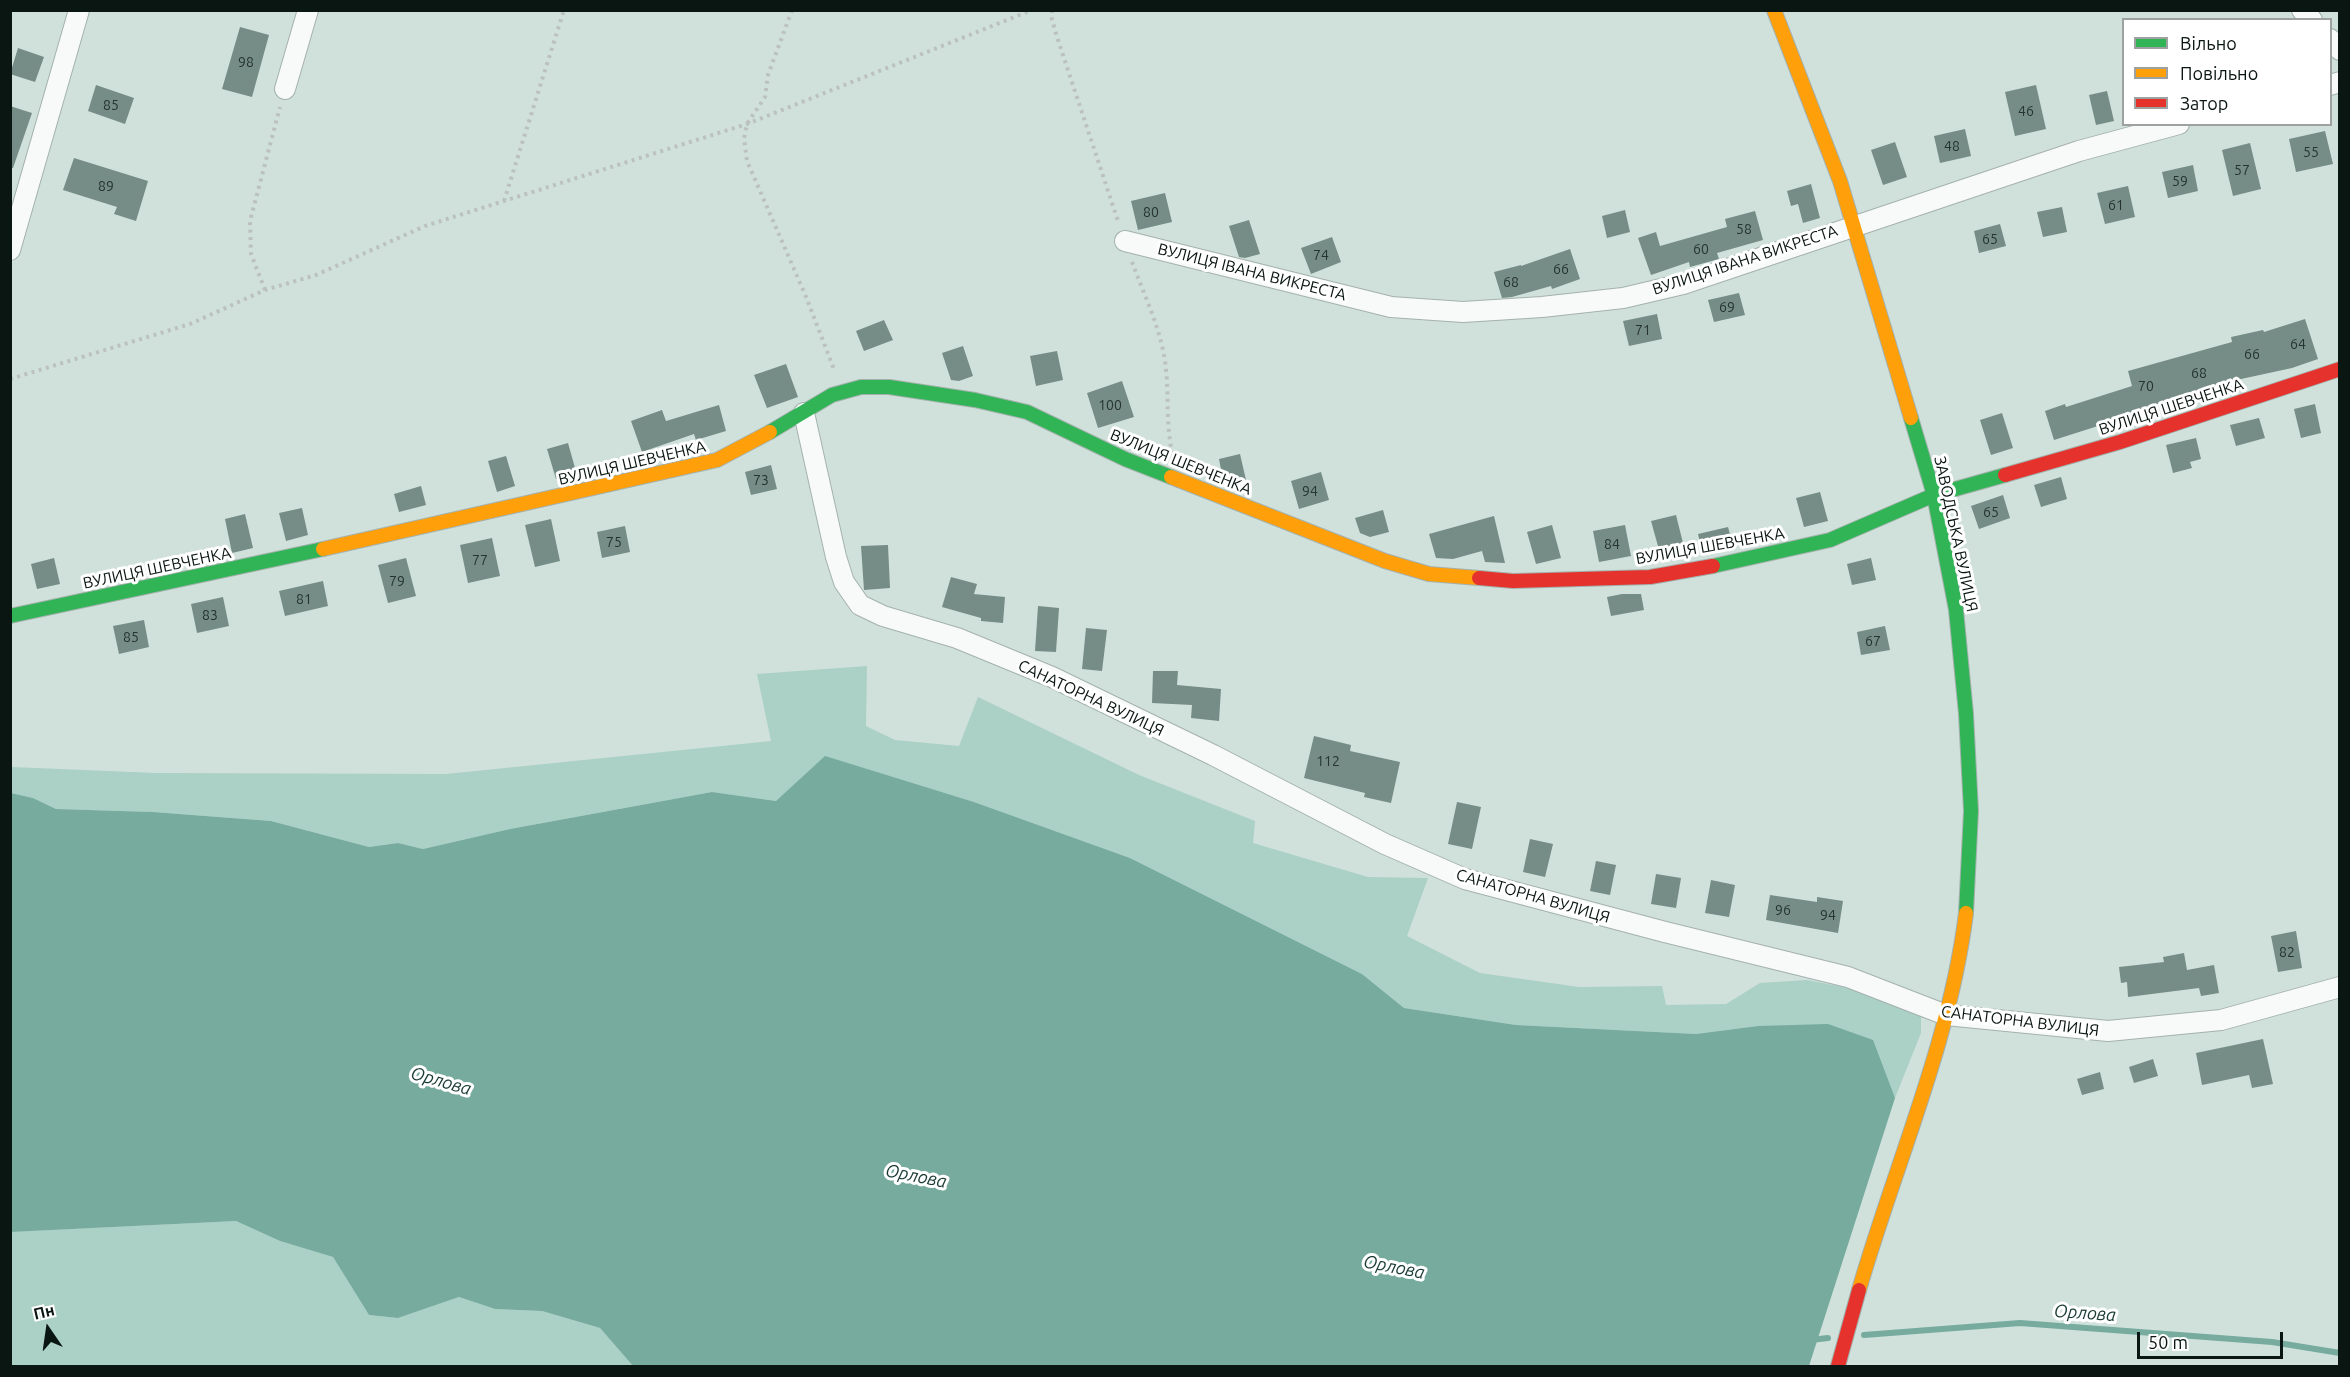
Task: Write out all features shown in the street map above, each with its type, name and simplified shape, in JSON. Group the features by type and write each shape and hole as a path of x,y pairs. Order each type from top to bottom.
{"street":[{"path":"10,250 79,10"},
{"path":"285,89 308,10"},
{"name":"ЗАВОДСЬКА ВУЛИЦЯ","path":"1774,10 1840,181 1934,495 1956,610 1966,714 1971,811 1968,894 1961,950 1946,1015 1865,1271 1838,1366"},
{"name":"ВУЛИЦЯ ІВАНА ВИКРЕСТА","path":"1125,241 1391,307 1463,312 1542,307 1623,298 1683,284 2079,151 2172,126"},
{"name":"ВУЛИЦЯ ШЕВЧЕНКА","path":"10,616 228,570 717,460 804,413 832,395 861,387 889,387 975,400 1027,412 1125,459 1385,561 1429,574 1513,581 1650,577 1743,560 1830,540 1934,495 2120,442 2340,369"},
{"name":"САНАТОРНА ВУЛИЦЯ","path":"804,413 836,557 844,582 860,605 883,616 957,638 1052,678 1213,754 1385,844 1465,879 1848,977 1946,1015 2108,1031 2221,1020 2340,987"}],"path":[{"path":"504,201 564,10"},
{"path":"792,10 768,75 765,97 747,124 744,138 747,161 807,299 842,392"},
{"path":"10,379 190,324 265,290 316,275 426,226 747,124 1032,10"},
{"path":"265,290 251,254 250,221 285,89"}],"shaded area":[{"path":"867,666 866,726 895,740 959,746 978,697 1139,775 1255,821 1253,843 1368,877 1428,878 1407,936 1480,973 1579,987 1662,986 1666,1005 1726,1004 1760,983 1807,980 1899,998 1921,1015 1921,1033 1895,1098 1885,1076 1758,1026 1696,1034 1516,1025 1404,1008 1362,974 1130,858 974,802 826,757 776,801 712,792 510,829 423,849 398,843 369,847 271,821 153,812 56,809 33,798 11,793 11,767 156,773 446,774 771,741 757,674"},
{"path":"236,1221 280,1241 333,1257 369,1315 398,1318 459,1297 495,1309 542,1311 600,1328 633,1366 11,1366 10,1232"}],"water":[{"path":"825,756 974,802 1130,858 1362,974 1404,1008 1516,1025 1696,1034 1758,1026 1828,1024 1873,1040 1895,1098 1809,1366 633,1366 600,1328 542,1311 495,1309 459,1297 398,1318 369,1315 333,1257 280,1241 236,1221 11,1232 11,793 33,798 56,809 153,812 271,821 369,847 398,843 423,849 510,829 712,792 776,801"}],"building":[{"path":"240,27 269,35 252,97 222,89"},
{"path":"18,48 44,57 35,82 10,74"},
{"path":"96,85 134,98 125,124 88,111"},
{"path":"2036,85 2046,129 2015,136 2005,92"},
{"path":"2107,91 2114,121 2096,125 2089,95"},
{"path":"10,106 32,113 13,168 10,168"},
{"path":"1965,129 1971,156 1940,163 1934,136"},
{"path":"2325,131 2333,164 2296,172 2289,139"},
{"path":"1895,142 1907,177 1883,185 1871,150"},
{"path":"2250,143 2261,189 2233,196 2222,150"},
{"path":"74,158 148,181 136,221 114,214 117,207 63,190"},
{"path":"2193,165 2198,191 2168,198 2162,172"},
{"path":"1811,184 1820,218 1803,223 1798,204 1791,206 1787,191"},
{"path":"2128,186 2135,217 2105,224 2097,193"},
{"path":"1165,193 1172,222 1138,230 1131,201"},
{"path":"2062,207 2067,232 2043,237 2037,212"},
{"path":"1625,210 1630,232 1607,238 1602,216"},
{"path":"1755,211 1763,240 1717,253 1719,259 1690,267 1689,262 1651,275 1638,238 1656,232 1660,246 1727,227 1725,219"},
{"path":"1249,220 1260,254 1245,258 1239,257 1229,226"},
{"path":"2000,224 2006,246 1979,253 1974,231"},
{"path":"1332,237 1341,262 1311,274 1301,248"},
{"path":"1570,249 1580,279 1552,289 1551,286 1502,298 1494,272 1521,266"},
{"path":"1739,293 1745,315 1714,322 1708,300"},
{"path":"1657,314 1662,339 1629,346 1623,321"},
{"path":"2305,319 2318,359 2292,368 2218,384 2220,388 2190,397 2189,394 2054,440 2045,411 2065,404 2066,407 2132,386 2128,371 2232,342 2231,337 2263,330 2264,332"},
{"path":"884,320 893,340 864,351 856,331"},
{"path":"963,346 973,376 959,381 951,380 942,353"},
{"path":"1057,351 1063,380 1036,386 1030,356"},
{"path":"786,364 798,397 767,408 754,375"},
{"path":"1122,381 1134,417 1098,428 1087,393"},
{"path":"2315,404 2321,433 2301,438 2294,409"},
{"path":"719,405 726,431 696,440 694,434 642,452 631,421 662,410 666,421"},
{"path":"2002,413 2013,448 1991,455 1980,420"},
{"path":"2259,418 2265,438 2236,446 2230,425"},
{"path":"2196,438 2201,459 2190,462 2192,468 2173,473 2166,445"},
{"path":"568,443 577,475 556,479 547,449"},
{"path":"1240,454 1246,480 1232,483 1223,480 1219,459"},
{"path":"506,456 515,486 497,492 488,461"},
{"path":"771,465 777,489 751,495 745,472"},
{"path":"1321,472 1329,500 1299,509 1291,481"},
{"path":"2061,477 2067,499 2041,507 2034,485"},
{"path":"421,486 426,505 399,512 394,494"},
{"path":"1820,492 1828,521 1804,527 1796,498"},
{"path":"2003,495 2010,518 1979,529 1971,506"},
{"path":"302,508 308,535 286,541 279,513"},
{"path":"1383,510 1389,532 1370,537 1360,533 1355,518"},
{"path":"245,514 253,548 232,553 225,519"},
{"path":"1676,515 1685,551 1661,557 1651,521"},
{"path":"1494,516 1505,563 1485,562 1482,551 1453,559 1436,558 1429,534"},
{"path":"551,519 560,561 535,567 525,525"},
{"path":"1552,525 1561,558 1536,564 1527,532"},
{"path":"1625,525 1631,556 1599,562 1593,531"},
{"path":"625,526 630,552 602,558 597,532"},
{"path":"1728,527 1733,545 1702,551 1698,534"},
{"path":"492,538 500,576 468,583 460,545"},
{"path":"888,545 890,588 864,590 861,546"},
{"path":"54,558 60,584 37,589 31,564"},
{"path":"406,558 416,596 388,603 378,565"},
{"path":"1871,558 1876,580 1852,585 1847,564"},
{"path":"951,577 977,584 974,594 1005,597 1003,623 981,621 981,618 942,607"},
{"path":"323,581 328,606 285,616 279,591"},
{"path":"1641,594 1644,610 1611,616 1607,597"},
{"path":"223,597 229,626 197,633 191,604"},
{"path":"1038,606 1059,608 1056,652 1035,651"},
{"path":"144,620 149,647 119,654 113,626"},
{"path":"1885,626 1890,650 1861,655 1857,632"},
{"path":"1086,628 1107,630 1102,671 1082,669"},
{"path":"1153,671 1178,671 1177,685 1221,689 1219,721 1191,718 1192,705 1152,703"},
{"path":"1314,736 1351,745 1350,751 1400,762 1391,803 1364,797 1365,793 1304,778"},
{"path":"1457,802 1481,807 1472,849 1448,844"},
{"path":"1530,839 1553,844 1545,877 1523,872"},
{"path":"1596,861 1616,865 1610,895 1590,891"},
{"path":"1656,874 1681,878 1676,908 1651,904"},
{"path":"1711,880 1735,885 1729,917 1705,913"},
{"path":"1770,895 1817,902 1817,897 1843,901 1838,933 1766,920"},
{"path":"2296,931 2302,968 2278,972 2271,936"},
{"path":"2184,953 2187,970 2214,965 2219,993 2201,996 2199,988 2128,997 2127,982 2121,983 2119,967 2164,962 2163,957"},
{"path":"2263,1039 2273,1084 2252,1088 2249,1075 2202,1085 2196,1053"},
{"path":"2153,1059 2158,1076 2134,1083 2129,1067"},
{"path":"2100,1072 2104,1089 2082,1095 2077,1079"}],"waterway":[{"name":"Орлова","path":"1864,1335 2020,1323 2272,1342 2340,1353"},
{"name":"Орлова","path":"1811,1340 1828,1338"}],"traffic: fast":[{"path":"770,432 832,395 861,387 889,387 975,400 1027,412 1125,459 1171,477"},
{"path":"1911,418 1934,495 1956,610 1966,714 1971,811 1966,913"},
{"path":"1713,566 1830,540 1934,495 2005,475"},
{"path":"10,616 323,549"}],"traffic: slow":[{"path":"1774,10 1840,181 1911,418"},
{"path":"323,549 717,460 770,432"},
{"path":"1171,477 1385,561 1429,574 1479,578"},
{"path":"1859,1290 1935,1056 1948,1009 1966,913"}],"traffic: jam":[{"path":"2005,475 2120,442 2340,369"},
{"path":"1479,578 1513,581 1650,577 1713,566"},
{"path":"1838,1366 1859,1290"}]}
